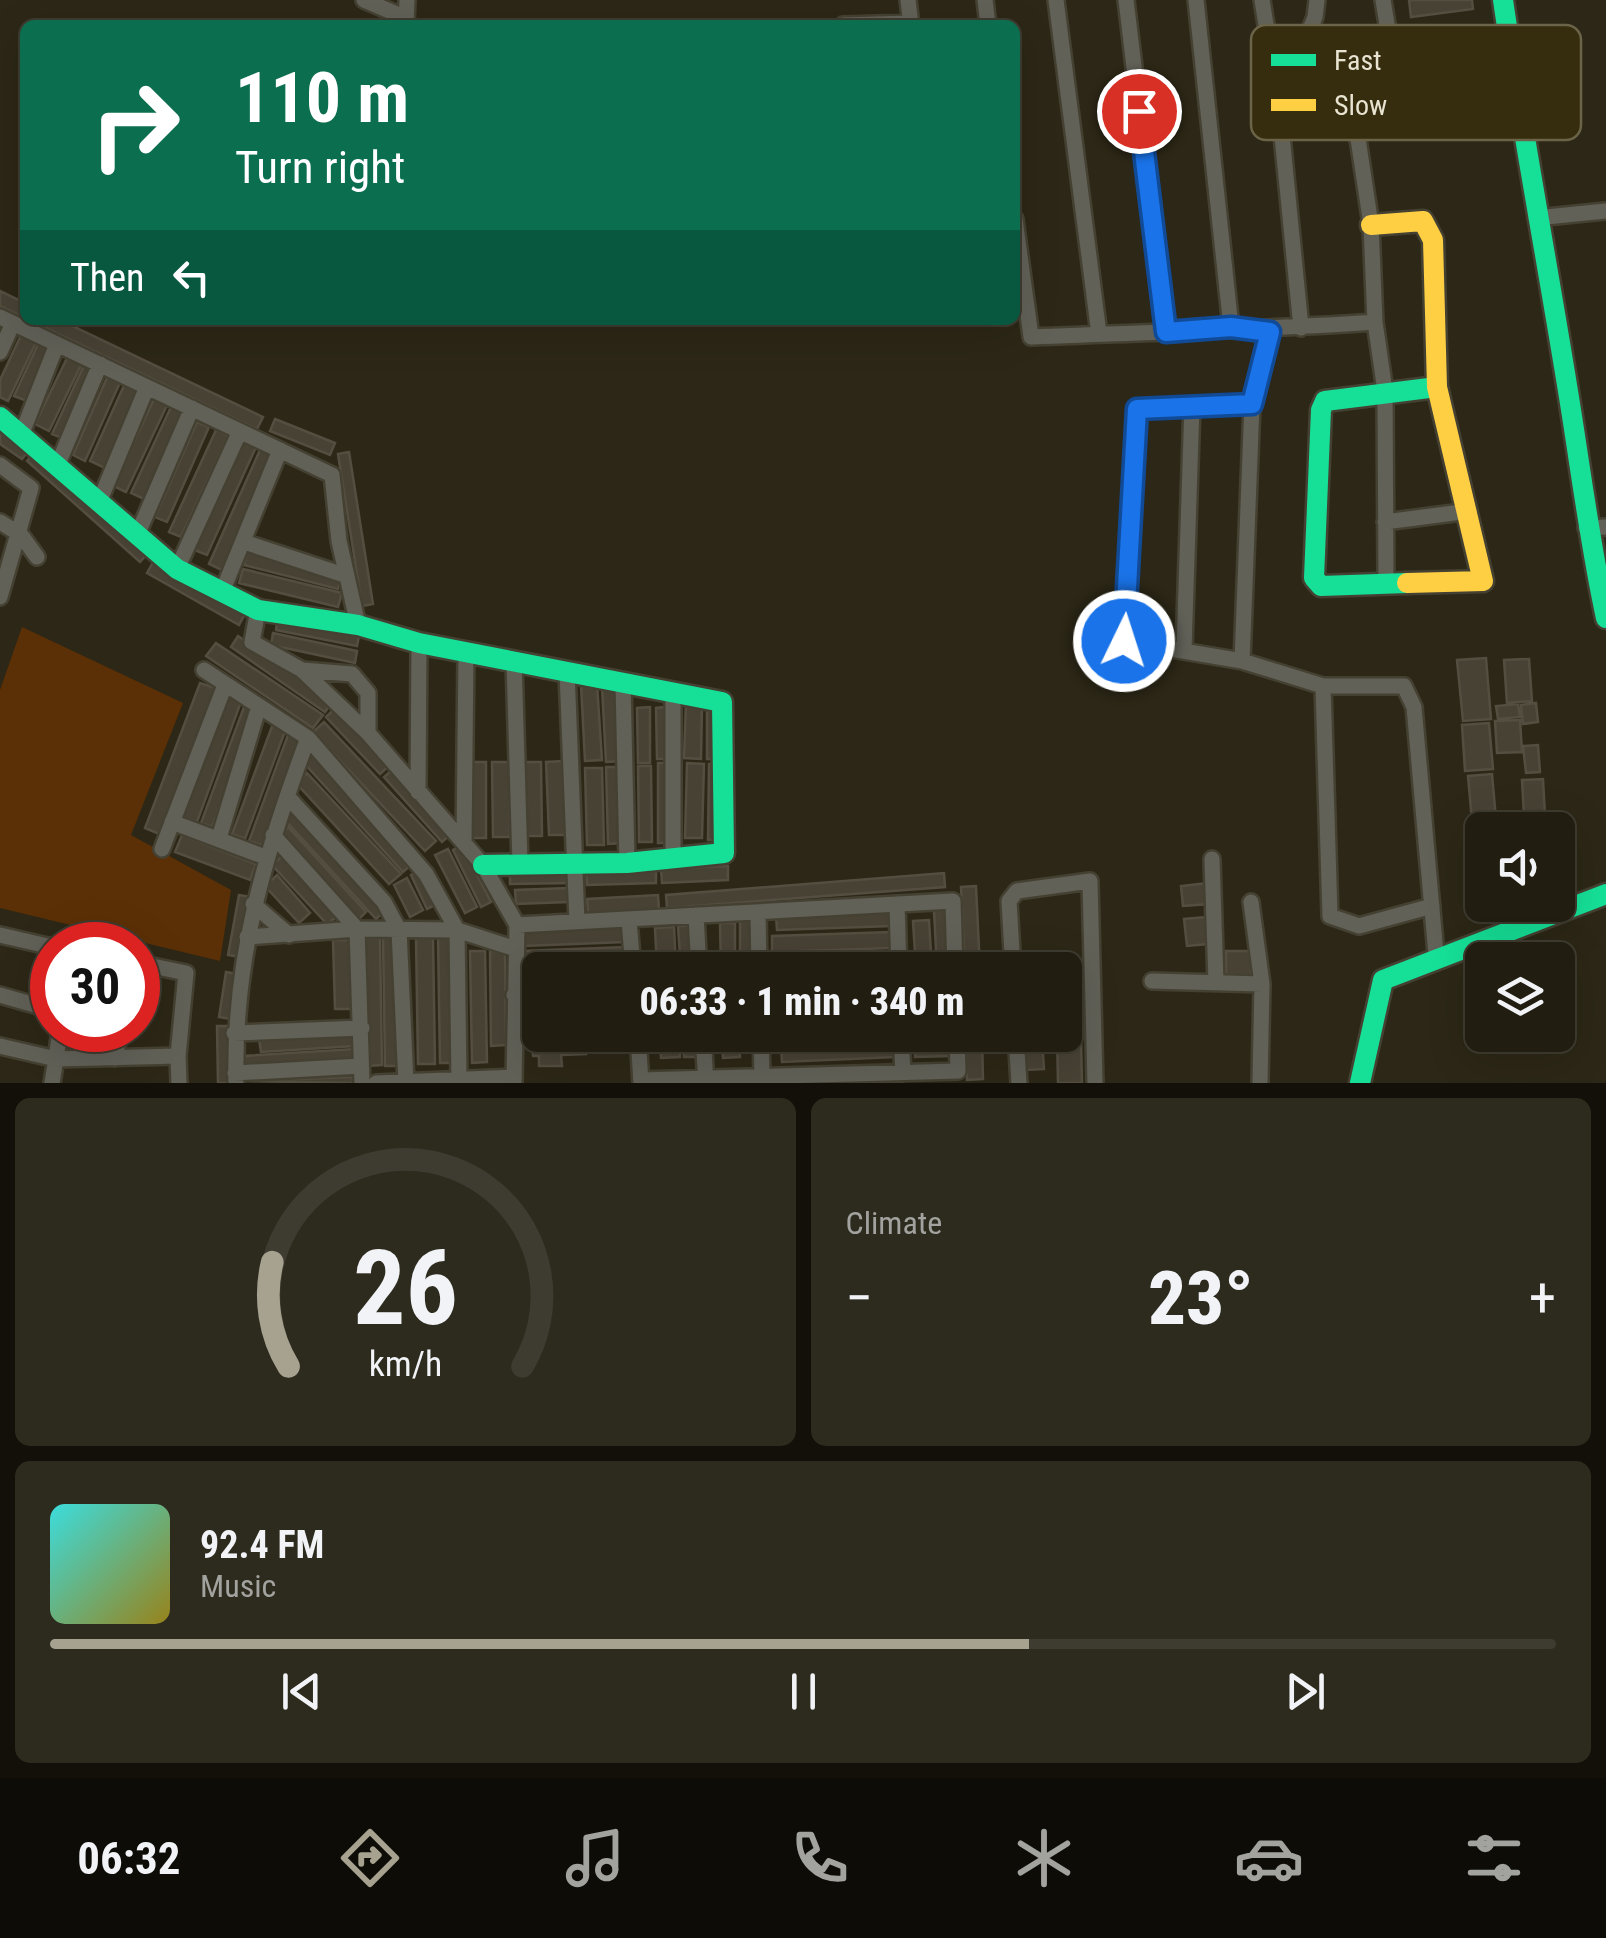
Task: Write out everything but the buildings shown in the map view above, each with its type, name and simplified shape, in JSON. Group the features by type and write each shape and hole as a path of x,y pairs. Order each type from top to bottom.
{"street":[{"path":"364,0 402,20"},
{"path":"1056,0 1099,334"},
{"path":"1126,0 1166,332"},
{"path":"1196,0 1231,327"},
{"path":"1262,0 1266,25"},
{"path":"1312,25 1318,0"},
{"path":"1383,0 1387,25"},
{"path":"1503,0 1507,25"},
{"path":"1282,140 1301,328"},
{"path":"1357,140 1371,225 1375,322 1385,391 1386,584"},
{"path":"1524,140 1596,527 1606,618"},
{"path":"1536,218 1606,211"},
{"path":"1371,225 1423,222 1433,240 1437,386 1483,582 1326,589 1314,578 1321,410 1325,401 1437,386"},
{"path":"1020,253 1032,337 1231,327 1270,332 1375,322"},
{"path":"0,352 7,320 332,475 358,624"},
{"path":"1242,661 1252,404 1270,332"},
{"path":"22,432 57,344"},
{"path":"58,464 100,364"},
{"path":"100,500 147,387"},
{"path":"1252,404 1137,409 1124,641 1242,661 1323,686 1404,686 1414,707 1436,954"},
{"path":"1184,649 1192,406"},
{"path":"138,533 192,408"},
{"path":"0,417 177,569 258,610 358,624 419,643 722,702 724,853 627,863 483,865"},
{"path":"177,569 240,431"},
{"path":"222,592 280,450"},
{"path":"0,465 31,488 21,535 0,597"},
{"path":"1385,522 1469,511"},
{"path":"0,522 21,535 37,556"},
{"path":"244,542 347,576"},
{"path":"258,610 252,642 302,670 368,733 483,865 517,925 514,1080 376,1083"},
{"path":"418,792 419,643"},
{"path":"464,843 466,652"},
{"path":"514,662 520,863"},
{"path":"204,670 308,738 426,874 457,930 459,1082"},
{"path":"302,670 352,674 368,693 368,733"},
{"path":"567,672 576,922"},
{"path":"623,683 627,863"},
{"path":"162,849 225,684"},
{"path":"1323,686 1330,916 1359,926 1432,906"},
{"path":"673,693 674,858"},
{"path":"219,838 259,706"},
{"path":"308,738 264,857 253,904 234,1033 235,1078 361,1066"},
{"path":"286,796 384,902 399,930 406,1082"},
{"path":"172,822 264,857"},
{"path":"272,835 357,929 362,1083"},
{"path":"1212,860 1216,983"},
{"path":"1011,952 1009,901 1016,891 1090,880 1096,1083"},
{"path":"1360,1083 1381,984 1436,954 1506,934 1606,894"},
{"path":"517,925 953,900 954,952"},
{"path":"1251,902 1262,984 1260,1083"},
{"path":"253,904 289,934"},
{"path":"897,904 899,952"},
{"path":"758,912 759,952"},
{"path":"696,915 699,952"},
{"path":"629,919 632,952"},
{"path":"247,936 357,929 457,930 516,949"},
{"path":"0,935 30,942"},
{"path":"160,968 186,973 179,1083"},
{"path":"1152,981 1262,984"},
{"path":"0,995 30,1004"},
{"path":"514,995 522,995"},
{"path":"234,1033 362,1028"},
{"path":"0,1046 56,1059 178,1056"},
{"path":"52,1083 57,1052"},
{"path":"114,1058 115,1052"},
{"path":"639,1052 641,1082 958,1072 957,1052"},
{"path":"704,1052 706,1081"},
{"path":"761,1052 762,1077"},
{"path":"901,1052 902,1073"},
{"path":"1017,1052 1019,1083"}],"shaded area":[{"path":"22,627 183,703 131,835 231,890 220,961 160,947 160,922 58,922 0,908 0,690"}],"traffic: fast":[{"path":"1503,0 1507,25"},
{"path":"1525,140 1606,618"},
{"path":"1407,583 1321,586 1314,578 1321,410 1325,401 1437,387"},
{"path":"0,417 177,569 258,610 358,625 419,643 722,702 724,853 627,863 483,865"},
{"path":"1360,1083 1383,980 1606,894"}],"traffic: slow":[{"path":"1371,225 1423,221 1433,240 1437,387 1483,581 1407,583"}],"route":[{"path":"1124,641 1137,409 1252,404 1270,332 1231,327 1166,332 1139,111"}]}
